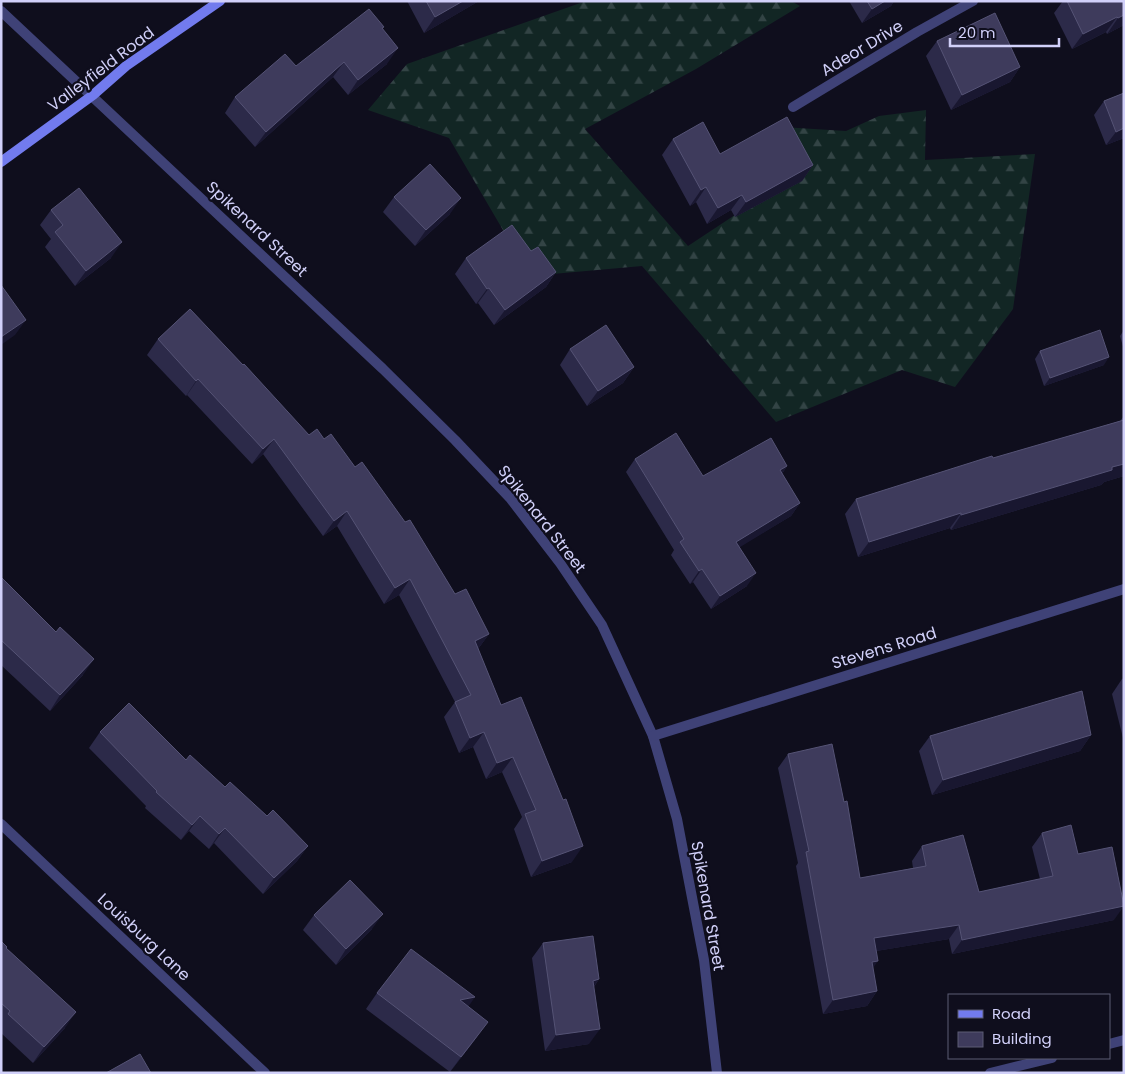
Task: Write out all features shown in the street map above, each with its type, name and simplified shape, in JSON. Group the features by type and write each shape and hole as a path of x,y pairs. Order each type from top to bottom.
{"street":[{"name":"Valleyfield Road","path":"1,162 92,95 126,66 220,1"},
{"name":"Adeor Drive","path":"793,107 917,32 973,1"},
{"name":"Spikenard Street","path":"1,11 383,368 455,440 510,498 560,563 602,625 653,736 677,819 701,941 717,1073"},
{"name":"Stevens Road","path":"653,736 1124,589"},
{"name":"Louisburg Lane","path":"1,824 265,1073"},
{"path":"1110,1044 1124,1040"},
{"path":"990,1073 1048,1059"}],"green space":[{"path":"586,1 791,1 800,6 696,69 585,129 688,246 791,178 782,127 846,131 879,116 926,110 925,160 1035,154 1013,309 955,387 902,370 776,422 642,266 530,276 449,138 368,110 407,64"}],"building":[{"path":"426,1 463,1 435,17"},
{"path":"867,1 885,1 872,9"},
{"path":"1067,1 1124,1 1124,15 1083,34"},
{"path":"369,9 398,48 358,80 344,62 266,132 235,97 285,54 296,66"},
{"path":"995,13 1020,67 962,95 937,41"},
{"path":"1124,93 1124,128 1116,132 1104,101"},
{"path":"787,117 813,165 746,202 742,195 718,208 706,187 701,190 673,139 703,122 720,154"},
{"path":"430,164 461,198 426,230 394,197"},
{"path":"79,188 122,242 86,271 55,232 63,225 51,210"},
{"path":"512,225 531,251 538,247 556,272 505,310 489,288 487,289 466,258"},
{"path":"1,285 26,320 1,337"},
{"path":"190,309 309,435 317,429 324,439 331,434 355,467 362,462 405,522 410,520 455,594 466,589 489,634 475,641 501,705 521,697 563,800 566,799 583,846 542,861 525,814 536,810 513,757 497,763 484,732 470,738 455,702 471,695 410,579 395,588 347,511 334,521 274,439 263,449 198,379 196,381 158,339"},
{"path":"606,325 634,367 598,391 570,349"},
{"path":"1100,330 1109,357 1050,378 1040,351"},
{"path":"1124,420 1124,464 1112,467 1112,470 961,515 961,513 869,542 856,499 992,456 993,458"},
{"path":"676,433 703,476 771,438 787,466 780,470 800,503 736,542 756,573 720,596 702,569 699,571 680,542 684,539 635,459"},
{"path":"1,577 56,632 60,627 94,659 60,695 1,640"},
{"path":"1082,691 1091,735 943,780 930,736"},
{"path":"129,703 186,760 190,755 225,787 230,782 267,816 273,810 308,846 274,878 225,828 219,834 200,816 192,825 156,792 100,732"},
{"path":"832,744 844,802 847,801 860,878 926,866 922,846 963,835 979,892 1053,876 1042,833 1071,825 1078,854 1112,847 1124,906 962,940 959,925 874,938 878,961 872,962 877,991 833,1000 806,852 809,851 788,754"},
{"path":"350,880 383,914 346,949 314,915"},
{"path":"593,936 599,979 593,981 600,1029 556,1035 543,943"},
{"path":"1,941 6,948 76,1012 44,1047 8,1014 10,1011 1,1003"},
{"path":"411,949 475,997 460,1000 488,1022 461,1057 377,993"},
{"path":"140,1054 151,1073 106,1073"}]}
